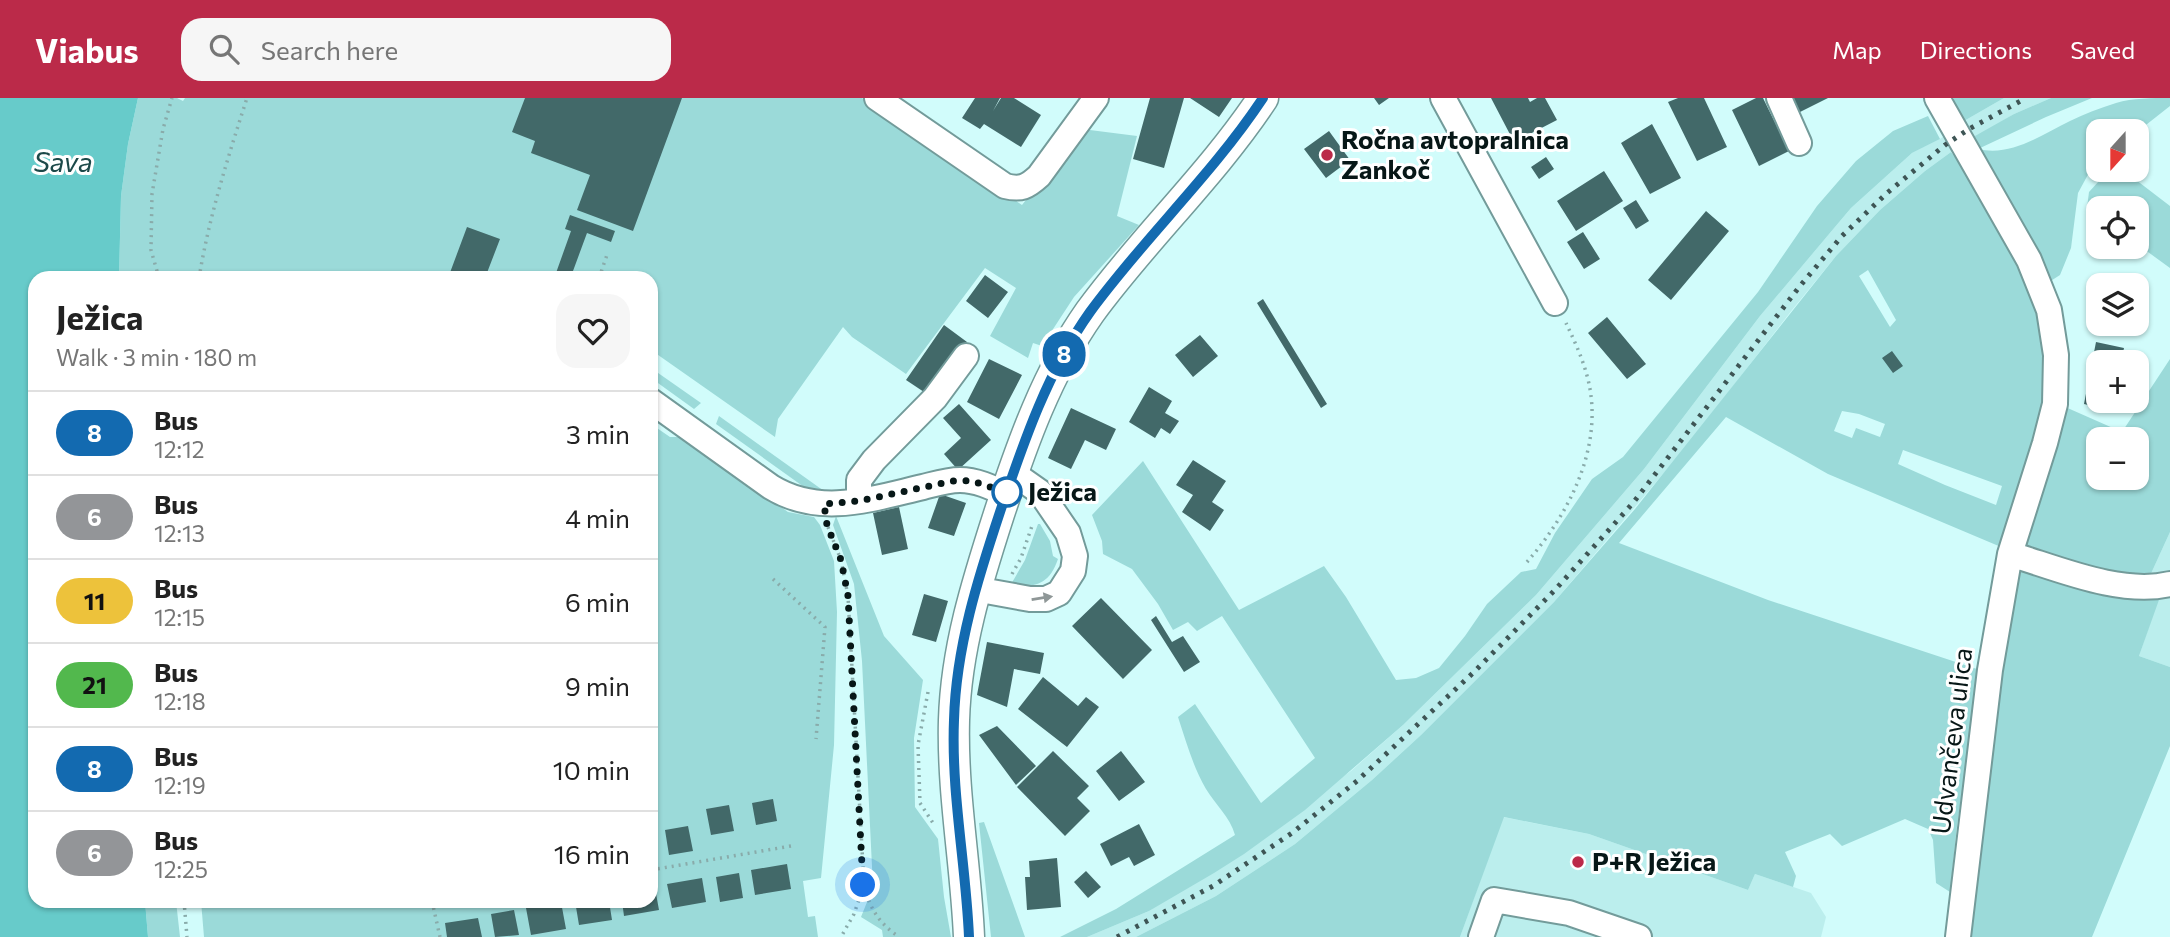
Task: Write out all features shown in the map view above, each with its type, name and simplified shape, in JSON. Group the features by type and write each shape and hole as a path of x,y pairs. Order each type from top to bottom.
{"main road":[{"path":"969,937 956,789 954,718 963,641 975,589 1009,483 1046,389 1089,313 1216,162 1263,98"}],"street":[{"path":"877,98 1005,186 1018,189 1028,186 1040,176 1096,98"},
{"path":"1443,98 1555,303"},
{"path":"1779,98 1799,143"},
{"name":"Udvančeva ulica","path":"1937,98 2029,260 2049,310 2056,355 2055,404 2010,554 1990,670 1958,937"},
{"path":"859,501 859,480 874,460 935,398 966,356"},
{"path":"658,406 779,492 796,499 824,504 859,501 958,480 983,484 1009,483 1040,492 1068,533 1075,556 1073,571 1059,593 1046,599 1030,599 975,589"},
{"path":"2010,554 2102,582 2160,587 2170,584"},
{"path":"1481,937 1494,900 1569,913 1639,937"}],"path":[{"path":"157,271 151,250 152,194 163,129 172,98"},
{"path":"201,271 224,170 247,98"},
{"path":"601,271 608,252"},
{"path":"1527,562 1562,514 1577,484 1592,428 1590,388 1581,356 1555,303"},
{"path":"824,504 827,525 841,560 848,596 863,885 878,920 899,937"},
{"path":"1006,583 1021,558 1034,519"},
{"path":"773,579 825,627 816,739"},
{"path":"658,869 791,846"},
{"path":"841,937 854,914 863,885"},
{"path":"185,908 187,937"},
{"path":"434,908 440,937"}],"shaded area":[{"path":"138,98 177,98 183,101 185,98 862,98 1022,205 1082,129 1137,136 1117,216 1139,225 1074,297 1042,346 1033,343 1028,358 990,336 1016,288 985,268 906,374 852,337 843,327 778,419 775,437 658,355 658,271 119,271 121,196"},
{"path":"1954,98 2004,98 1964,121 1951,101"},
{"path":"2004,98 2051,98 2014,114 1951,152 1880,210 1836,256 1686,447 1554,602 1372,780 1295,844 1216,896 1136,937 1087,937 1149,911 1351,771 1403,725 1536,595 1644,469 1760,316 1851,208 1912,153 1940,139 1964,121"},
{"path":"2051,98 2092,98 1978,149 1990,151 2014,147 2081,116 2122,101 2170,98 2170,106 2149,123 2149,119 2086,119 2086,178 2078,193 2071,248 2060,275 2046,284 2035,258 1976,149 1975,136 2014,114"},
{"path":"1928,116 1940,139 1912,153 1851,208 1760,316 1644,469 1536,595 1403,725 1305,810 1214,873 1149,911 1087,937 1060,937 1116,909 1235,835 1230,822 1201,781 1178,717 1195,704 1261,803 1315,758 1222,616 1197,631 1188,622 1173,630 1132,569 1103,554 1102,541 1092,515 1143,461 1239,610 1324,566 1396,680 1416,678 1439,668 1487,604 1521,572 1536,569 1555,533 1592,479 1623,457 1758,292 1817,206 1856,161 1893,131"},
{"path":"1951,152 1979,187 2007,236 2044,330 2047,395 2030,464 2010,512 2001,547 1828,474 1726,417 1619,543 1768,600 1980,670 1950,892 1936,883 1933,840 1928,829 1905,819 1842,846 1830,834 1785,852 1796,876 1793,887 1755,874 1748,890 1589,834 1504,817 1460,937 1136,937 1216,896 1295,844 1421,735 1554,602 1635,509 1836,256 1880,210","holes":["1868,270 1896,320 1890,327 1859,276","1842,411 1885,424 1880,437 1856,428 1852,438 1834,431","1903,450 2002,486 1996,505 1898,464"]},
{"path":"2098,182 2139,182 2170,206 2170,268 2149,253 2149,196 2088,196"},
{"path":"2170,359 2170,532 2149,578 2121,577 2032,550 2025,544 2063,406 2111,427 2086,427 2086,490 2149,490 2149,427 2125,427 2134,413 2149,413 2149,391"},
{"path":"658,373 701,403 694,409 658,383"},
{"path":"719,416 824,491 811,492 716,424"},
{"path":"658,429 670,437 683,437 788,512 814,517 820,525 834,561 837,612 834,745 821,878 803,881 808,917 815,916 818,937 204,937 202,908 658,908"},
{"path":"836,516 884,636 923,680 914,738 915,807 938,839 951,937 883,937 882,930 861,917 873,887 862,661 854,584 833,525"},
{"path":"1038,524 1050,541 1053,556 1058,559 1054,568 1040,583 1010,586 1025,560"},
{"path":"2170,532 2170,667 2139,656 2159,597 2149,578"},
{"path":"2018,568 2160,597 2139,656 2170,667 2170,746 2092,937 1966,937 1980,807"},
{"name":"P+R Ježica","path":"1503,817 1589,834 1748,890 1755,874 1811,893 1826,917 1821,937 1460,937"},
{"path":"984,822 1025,937 991,937 979,823"},
{"path":"146,908 177,908 180,937 148,937"}],"water":[{"name":"Sava","path":"0,98 138,98 121,196 119,271 28,271 28,908 146,908 148,937 0,937"}],"building":[{"path":"525,98 682,98 633,231 577,210 590,175 531,153 535,141 512,132"},
{"path":"975,98 1000,98 993,111 1001,98 1014,98 1041,115 1021,147 984,124 980,129 962,118"},
{"path":"1150,98 1184,98 1164,168 1133,159"},
{"path":"1190,98 1232,98 1219,117"},
{"path":"1374,98 1389,98 1379,105"},
{"path":"1491,98 1528,98 1530,102 1545,98 1557,120 1514,142"},
{"path":"1678,98 1704,98 1727,147 1697,161 1668,102"},
{"path":"1756,98 1763,98 1789,151 1759,166 1732,110"},
{"path":"1791,98 1828,98 1798,113"},
{"path":"1652,124 1681,178 1650,194 1621,143"},
{"name":"Ročna avtopralnica Zankoč","path":"1329,131 1350,160 1326,178 1304,149"},
{"path":"1546,157 1554,169 1539,179 1531,167"},
{"path":"1604,171 1623,201 1576,231 1557,201"},
{"path":"1636,200 1649,221 1636,229 1623,208"},
{"path":"1706,211 1729,231 1671,300 1648,280"},
{"path":"570,215 615,231 611,242 587,233 573,271 557,271 571,231 565,229"},
{"path":"467,227 500,239 488,271 451,271"},
{"path":"1583,232 1600,259 1584,269 1567,242"},
{"path":"985,275 1008,292 988,318 966,301"},
{"path":"1263,299 1327,404 1321,408 1257,303"},
{"path":"1607,317 1646,364 1627,379 1588,333"},
{"path":"944,325 967,342 930,396 906,380"},
{"path":"1200,335 1218,356 1193,377 1175,355"},
{"path":"2096,342 2124,348 2124,350 2094,350"},
{"path":"1892,351 1903,366 1893,373 1882,358"},
{"path":"989,359 1022,375 999,419 967,402"},
{"path":"1149,387 1172,401 1165,413 1179,421 1170,434 1161,428 1155,438 1129,422"},
{"path":"959,404 991,440 958,470 944,454 961,438 943,418"},
{"path":"1071,408 1116,429 1106,450 1085,440 1071,469 1048,458"},
{"path":"1193,460 1226,481 1212,502 1224,510 1210,531 1182,512 1193,495 1176,485"},
{"path":"940,494 966,503 954,536 928,528"},
{"path":"899,507 908,549 882,555 873,513"},
{"path":"924,594 948,601 936,642 912,635"},
{"path":"1101,598 1152,650 1123,679 1072,626"},
{"path":"1156,616 1172,642 1183,636 1200,662 1184,672 1151,620"},
{"path":"987,642 1044,653 1040,674 1014,669 1007,707 977,695"},
{"path":"1043,677 1078,706 1086,697 1099,707 1067,747 1018,709"},
{"path":"997,726 1036,766 1016,785 979,735"},
{"path":"1053,751 1089,786 1077,798 1090,811 1065,836 1017,787"},
{"path":"1121,751 1145,782 1119,801 1096,771"},
{"path":"773,799 777,821 756,825 752,803"},
{"path":"729,805 734,831 711,835 706,809"},
{"path":"1139,824 1155,855 1134,866 1129,857 1111,866 1100,844"},
{"path":"688,826 693,851 669,855 665,830"},
{"path":"1057,858 1061,907 1027,910 1025,877 1030,877 1029,861"},
{"path":"787,864 791,889 755,895 751,870"},
{"path":"1086,871 1101,887 1088,898 1074,882"},
{"path":"739,873 743,898 720,902 716,877"},
{"path":"702,878 706,902 672,908 667,884"},
{"path":"658,904 659,910 624,916 623,908 658,908"},
{"path":"526,908 562,908 566,929 531,935"},
{"path":"576,908 610,908 612,920 579,925"},
{"path":"514,910 519,935 495,937 491,914"},
{"path":"478,918 482,937 447,937 445,923"}],"railway":[{"path":"1117,937 1213,886 1292,833 1357,781 1474,672 1554,591 1633,503 1800,286 1842,236 1887,193 1945,145 2026,98"}],"bus line":[{"name":"8","path":"969,937 956,789 955,701 967,619 1013,473 1046,389 1089,313 1216,162 1263,98"}],"place":[{"name":"Ročna avtopralnica Zankoč","path":"1327,155"},
{"name":"Ježica","path":"1007,492"},
{"name":"P+R Ježica","path":"1578,862"}],"route":[{"path":"863,885 848,596 841,560 827,525 824,504 859,501 958,480 991,486 1006,494 1007,492"}]}
